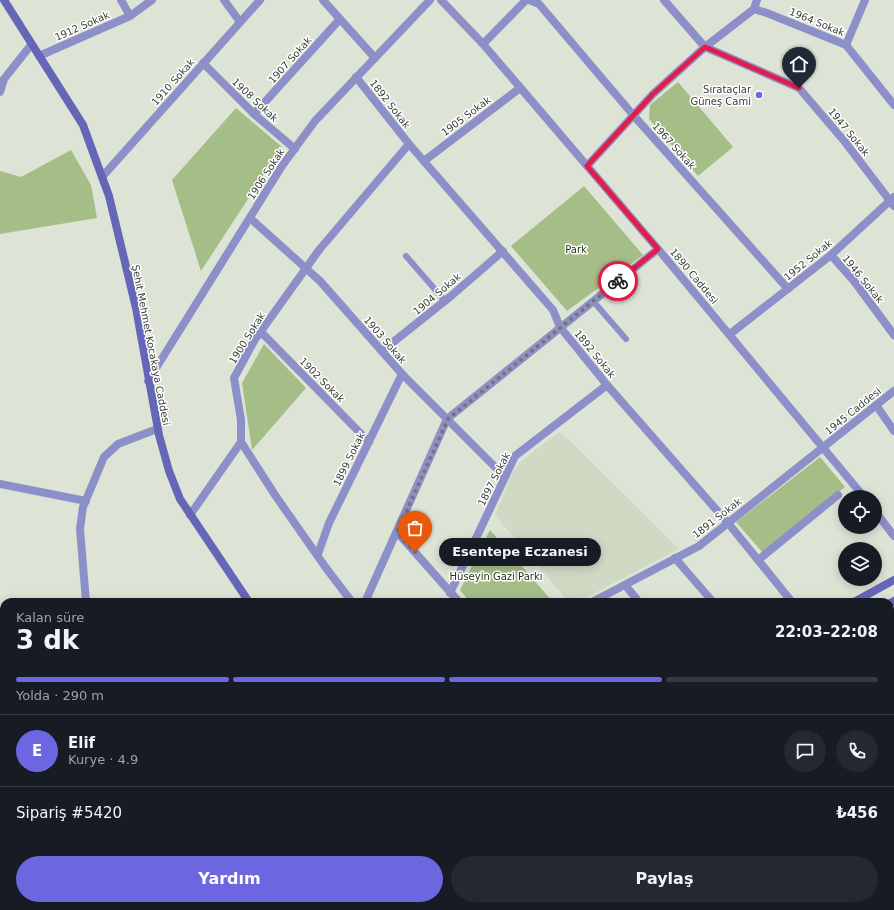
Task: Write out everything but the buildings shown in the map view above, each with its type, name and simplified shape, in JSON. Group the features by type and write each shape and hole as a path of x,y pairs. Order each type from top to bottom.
{"street":[{"name":"Şehit Mehmet Kocakaya Caddesi","path":"4,0 83,125 109,196 136,308 157,429 169,471 180,499 246,598"},
{"path":"121,0 130,16"},
{"name":"1912 Sokak","path":"39,56 130,16 152,0"},
{"path":"224,0 240,22"},
{"name":"1910 Sokak","path":"102,176 260,0"},
{"path":"323,0 375,58"},
{"name":"1906 Sokak","path":"148,381 295,149 316,121 430,0"},
{"name":"1890 Caddesi","path":"441,0 483,44 658,249 858,490"},
{"path":"483,44 528,0"},
{"name":"1967 Sokak","path":"528,0 540,4 634,116 788,289"},
{"name":"1947 Sokak","path":"664,0 705,47 799,88 845,142 892,201"},
{"path":"587,166 653,94 705,47 754,10 757,0"},
{"path":"846,45 865,0"},
{"name":"1964 Sokak","path":"754,10 767,13 846,45 894,105"},
{"name":"1907 Sokak","path":"254,114 340,19"},
{"path":"0,92 4,79 31,44"},
{"name":"1908 Sokak","path":"203,63 254,114 295,149"},
{"name":"1892 Sokak","path":"356,77 409,144 553,310 560,327 607,385 728,523 789,598"},
{"name":"1905 Sokak","path":"424,161 520,88"},
{"name":"1900 Sokak","path":"241,442 241,420 234,378 261,332 319,250 409,144"},
{"name":"1952 Sokak","path":"730,334 831,256 892,201"},
{"name":"1903 Sokak","path":"250,218 307,268 402,374 505,477"},
{"path":"366,598 448,419 658,249"},
{"name":"1904 Sokak","path":"382,352 445,301 503,251"},
{"name":"1946 Sokak","path":"831,256 854,282 894,335"},
{"name":"1902 Sokak","path":"261,332 369,442"},
{"name":"1899 Sokak","path":"318,554 329,523 402,374"},
{"name":"1897 Sokak","path":"450,593 515,456 607,385"},
{"name":"1945 Caddesi","path":"824,447 894,391"},
{"path":"876,406 894,431"},
{"path":"86,598 80,529 83,507 104,457 118,444 157,429"},
{"path":"190,515 241,442 275,495 349,598"},
{"name":"1891 Sokak","path":"600,598 626,586 699,546 824,447"},
{"path":"0,484 86,501"},
{"path":"758,560 838,495"},
{"path":"882,520 894,536"},
{"path":"397,532 455,598"},
{"path":"675,558 710,598"},
{"path":"861,598 894,580"},
{"path":"626,586 636,598"}],"lane":[{"path":"406,256 445,301"},
{"path":"593,301 626,339"}],"shaded area":[{"path":"559,432 563,434 679,549 587,597 565,598 495,515 512,473 520,462"}],"green space":[{"path":"678,82 733,147 698,176 649,119 650,105"},
{"path":"236,108 282,147 201,271 172,180"},
{"path":"71,150 91,185 97,218 0,234 0,171 21,177"},
{"name":"Park","path":"584,186 643,255 567,311 511,246"},
{"path":"264,344 306,388 252,450 242,383"},
{"path":"820,457 845,487 841,490 838,490 838,493 763,553 736,522"},
{"name":"Hüseyin Gazi Parkı","path":"490,530 550,598 467,598 460,590"}],"way so far":[{"path":"415,552 397,532 448,419 618,281"}],"place":[{"name":"Sırataçlar Güneş Cami","path":"759,95"},
{"name":"Esentepe Eczanesi","path":"415,552"}],"route":[{"path":"618,281 658,249 587,166 653,94 705,47 799,88"}]}
